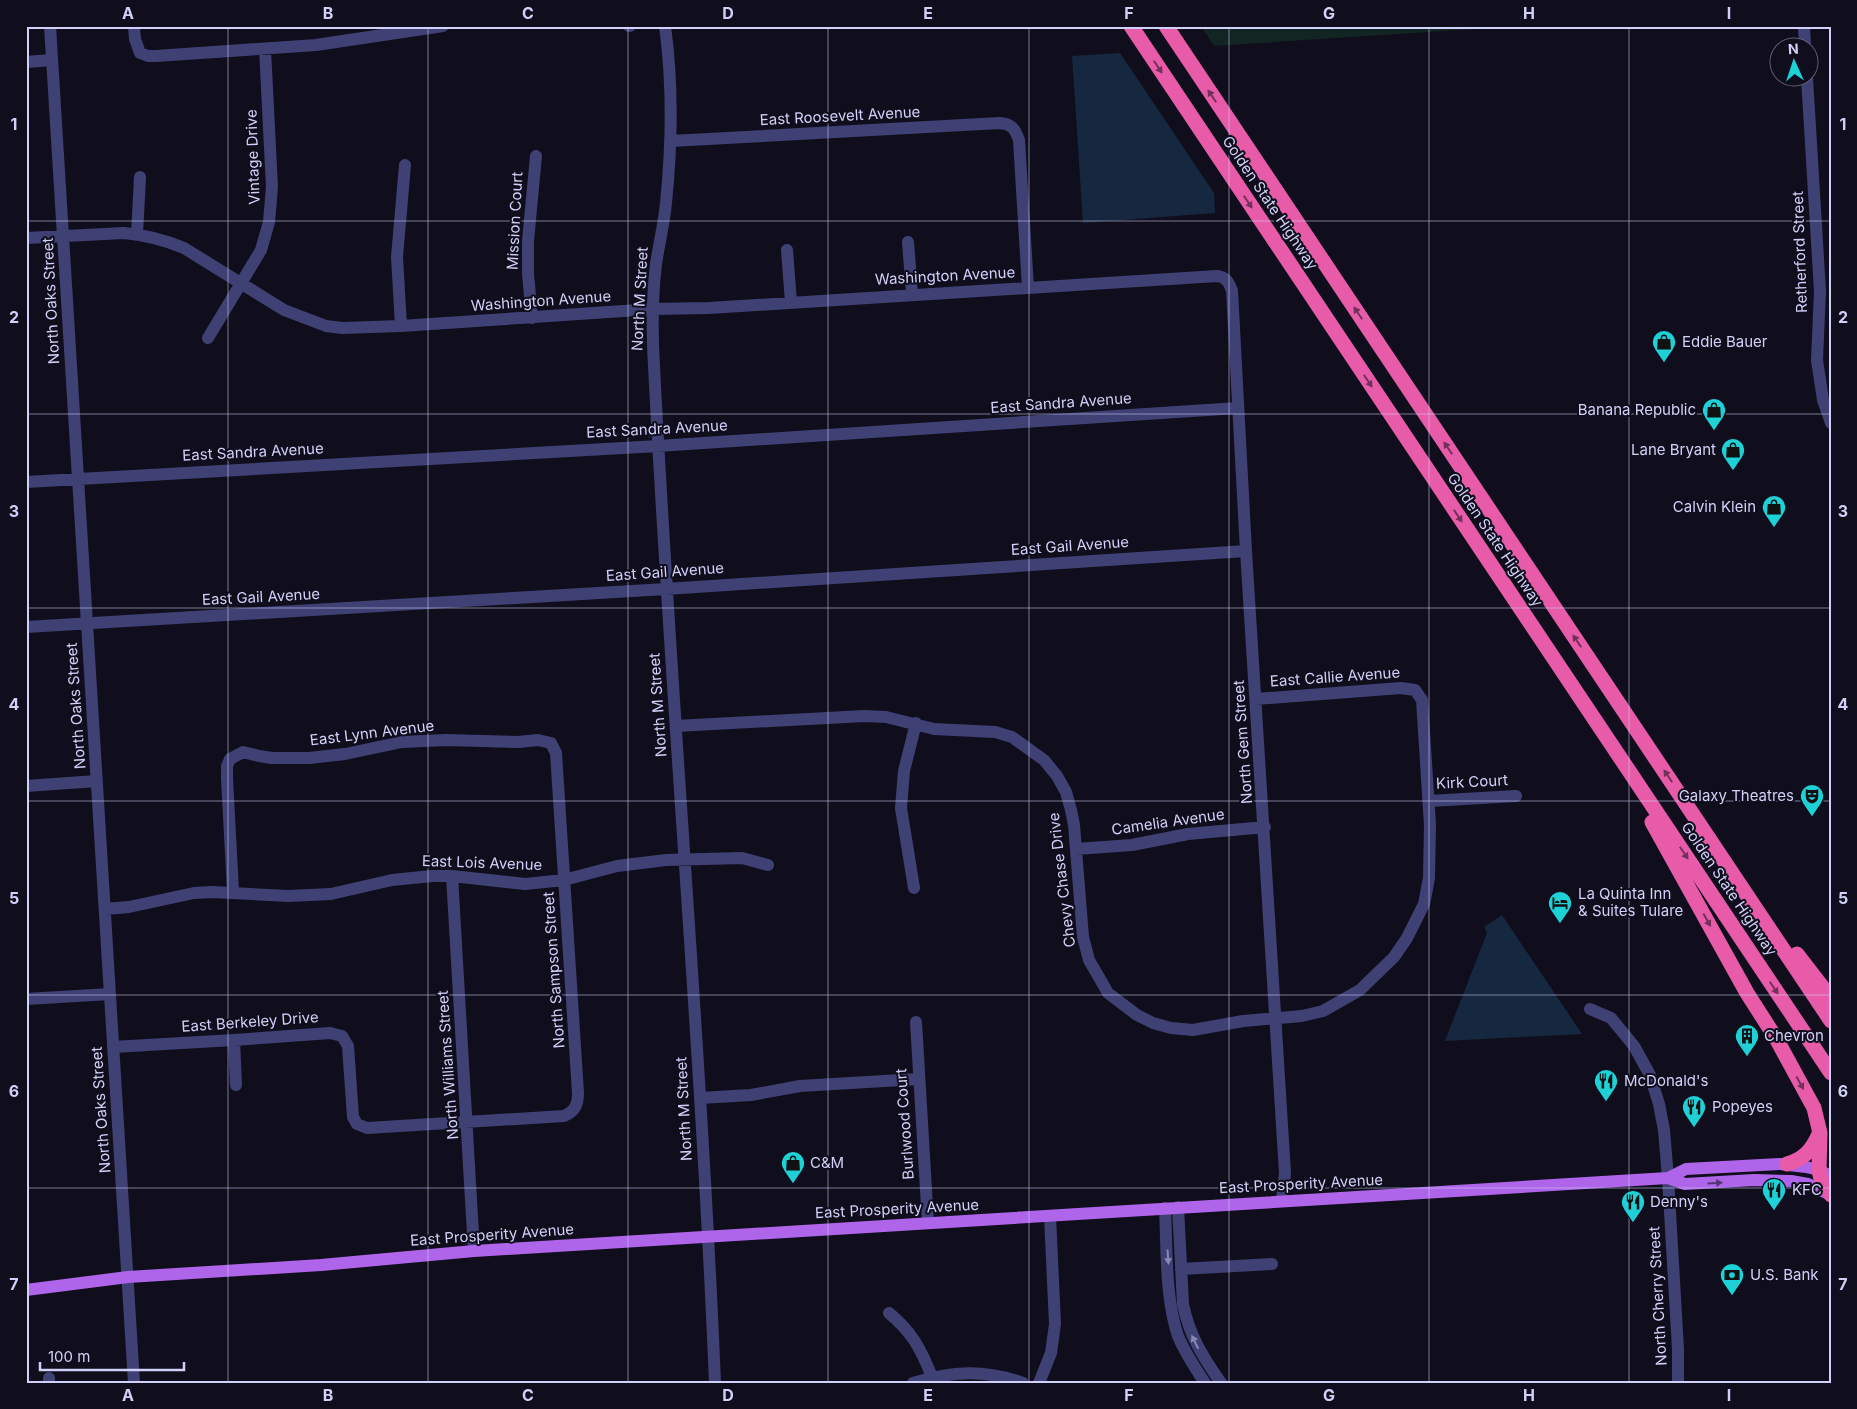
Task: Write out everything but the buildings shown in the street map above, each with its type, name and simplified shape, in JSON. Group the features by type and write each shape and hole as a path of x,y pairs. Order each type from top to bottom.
{"highway":[{"name":"Golden State Highway","path":"1131,26 1831,1073"},
{"name":"Golden State Highway","path":"1166,26 1831,1021"},
{"path":"1627,769 1656,830 1814,1108 1820,1133 1825,1173 1821,1179 1831,1195"},
{"path":"1755,908 1780,930 1831,998"},
{"path":"1788,1164 1798,1161 1809,1152 1820,1133"}],"main road":[{"name":"East Prosperity Avenue","path":"1668,1178 1686,1169 1788,1164 1825,1173"},
{"name":"East Prosperity Avenue","path":"26,1290 128,1277 321,1265 474,1251 1668,1178 1685,1184 1754,1180 1791,1181 1808,1184 1831,1195"}],"street":[{"name":"North Oaks Street","path":"50,26 134,1383"},
{"path":"134,26 135,39 140,53 148,56 324,44 443,26"},
{"name":"North M Street","path":"665,26 672,104 671,141 666,208 656,265 653,350 666,589 700,1098 715,1383"},
{"name":"Vintage Drive","path":"208,338 261,250 269,222 272,206 272,170 265,49"},
{"path":"26,62 52,60"},
{"name":"Retherford Street","path":"1808,88 1820,291 1817,360 1823,400 1831,423"},
{"name":"East Roosevelt Avenue","path":"671,141 1000,123 1011,125 1016,131 1019,140 1028,288"},
{"name":"Mission Court","path":"532,318 528,274 528,241 536,156"},
{"path":"401,326 397,257 405,165"},
{"path":"137,234 140,177"},
{"name":"Washington Avenue","path":"26,238 101,233 137,234 170,242 184,248 284,310 326,326 342,328 401,326 654,309 709,308 1217,276 1224,277 1228,281"},
{"path":"908,242 912,294"},
{"path":"787,250 791,302"},
{"name":"North Gem Street","path":"1228,281 1232,291 1246,551 1286,1173 1282,1201"},
{"name":"East Sandra Avenue","path":"26,482 658,446 1238,408"},
{"name":"East Gail Avenue","path":"26,627 666,589 1246,551"},
{"name":"East Callie Avenue","path":"1256,699 1401,688 1416,690"},
{"name":"Chevy Chase Drive","path":"676,726 864,716 886,717 934,729 995,732 1012,737 1044,760 1066,792 1074,825 1083,937 1089,960 1108,993 1137,1015 1153,1023 1171,1028 1193,1030 1243,1021 1302,1016 1323,1010 1360,990 1398,951 1407,938 1424,904 1429,878 1429,801 1422,700 1416,690"},
{"path":"914,888 901,808 904,770 916,723"},
{"name":"East Lynn Avenue","path":"233,892 227,766 230,759 243,752 259,756 308,758 346,754 402,742 446,740 518,742 538,740 551,743"},
{"name":"North Sampson Street","path":"551,743 556,753 578,1093 576,1106"},
{"path":"26,786 97,781"},
{"name":"Kirk Court","path":"1429,801 1516,796"},
{"name":"Camelia Avenue","path":"1076,849 1132,844 1188,834 1265,827"},
{"name":"East Lois Avenue","path":"105,909 146,905 194,893 233,892 310,896 349,891 399,879 432,876 452,876 526,884 564,880 617,866 666,860 742,858 768,865"},
{"name":"North Williams Street","path":"452,876 468,1121 474,1251"},
{"path":"26,999 110,994"},
{"name":"North Cherry Street","path":"1590,1009 1611,1018 1634,1046 1650,1075 1659,1104 1664,1130 1668,1178 1678,1349 1678,1383"},
{"name":"Burlwood Court","path":"916,1022 928,1223"},
{"name":"East Berkeley Drive","path":"113,1047 330,1033 342,1036 348,1046 353,1117 357,1124 367,1128 564,1116 572,1112 576,1106"},
{"path":"234,1040 236,1085"},
{"path":"700,1098 751,1095 800,1086 918,1079"},
{"path":"1171,1208 1181,1269 1183,1304 1189,1330 1202,1356 1221,1383"},
{"path":"1171,1208 1170,1286 1175,1321 1184,1349 1206,1383"},
{"path":"1039,1383 1051,1353 1055,1324 1050,1216"},
{"path":"1181,1269 1272,1264"},
{"path":"889,1313 913,1337 923,1354 932,1377"},
{"path":"913,1383 950,1373 970,1372 1006,1377 1023,1383"}],"green space":[{"path":"1201,26 1521,26 1214,46"}],"water":[{"path":"1120,53 1214,193 1215,213 1083,223 1072,56"},
{"path":"1502,915 1582,1034 1445,1041 1487,933 1484,927"}],"place":[{"name":"Eddie Bauer","path":"1664,363"},
{"name":"Banana Republic","path":"1714,431"},
{"name":"Lane Bryant","path":"1733,471"},
{"name":"Calvin Klein","path":"1774,528"},
{"name":"Galaxy Theatres","path":"1812,817"},
{"name":"La Quinta Inn & Suites Tulare","path":"1560,924"},
{"name":"Chevron","path":"1747,1057"},
{"name":"McDonald's","path":"1606,1102"},
{"name":"Popeyes","path":"1694,1128"},
{"name":"C&M","path":"793,1184"},
{"name":"KFC","path":"1774,1211"},
{"name":"Denny's","path":"1633,1223"},
{"name":"U.S. Bank","path":"1732,1296"}]}
